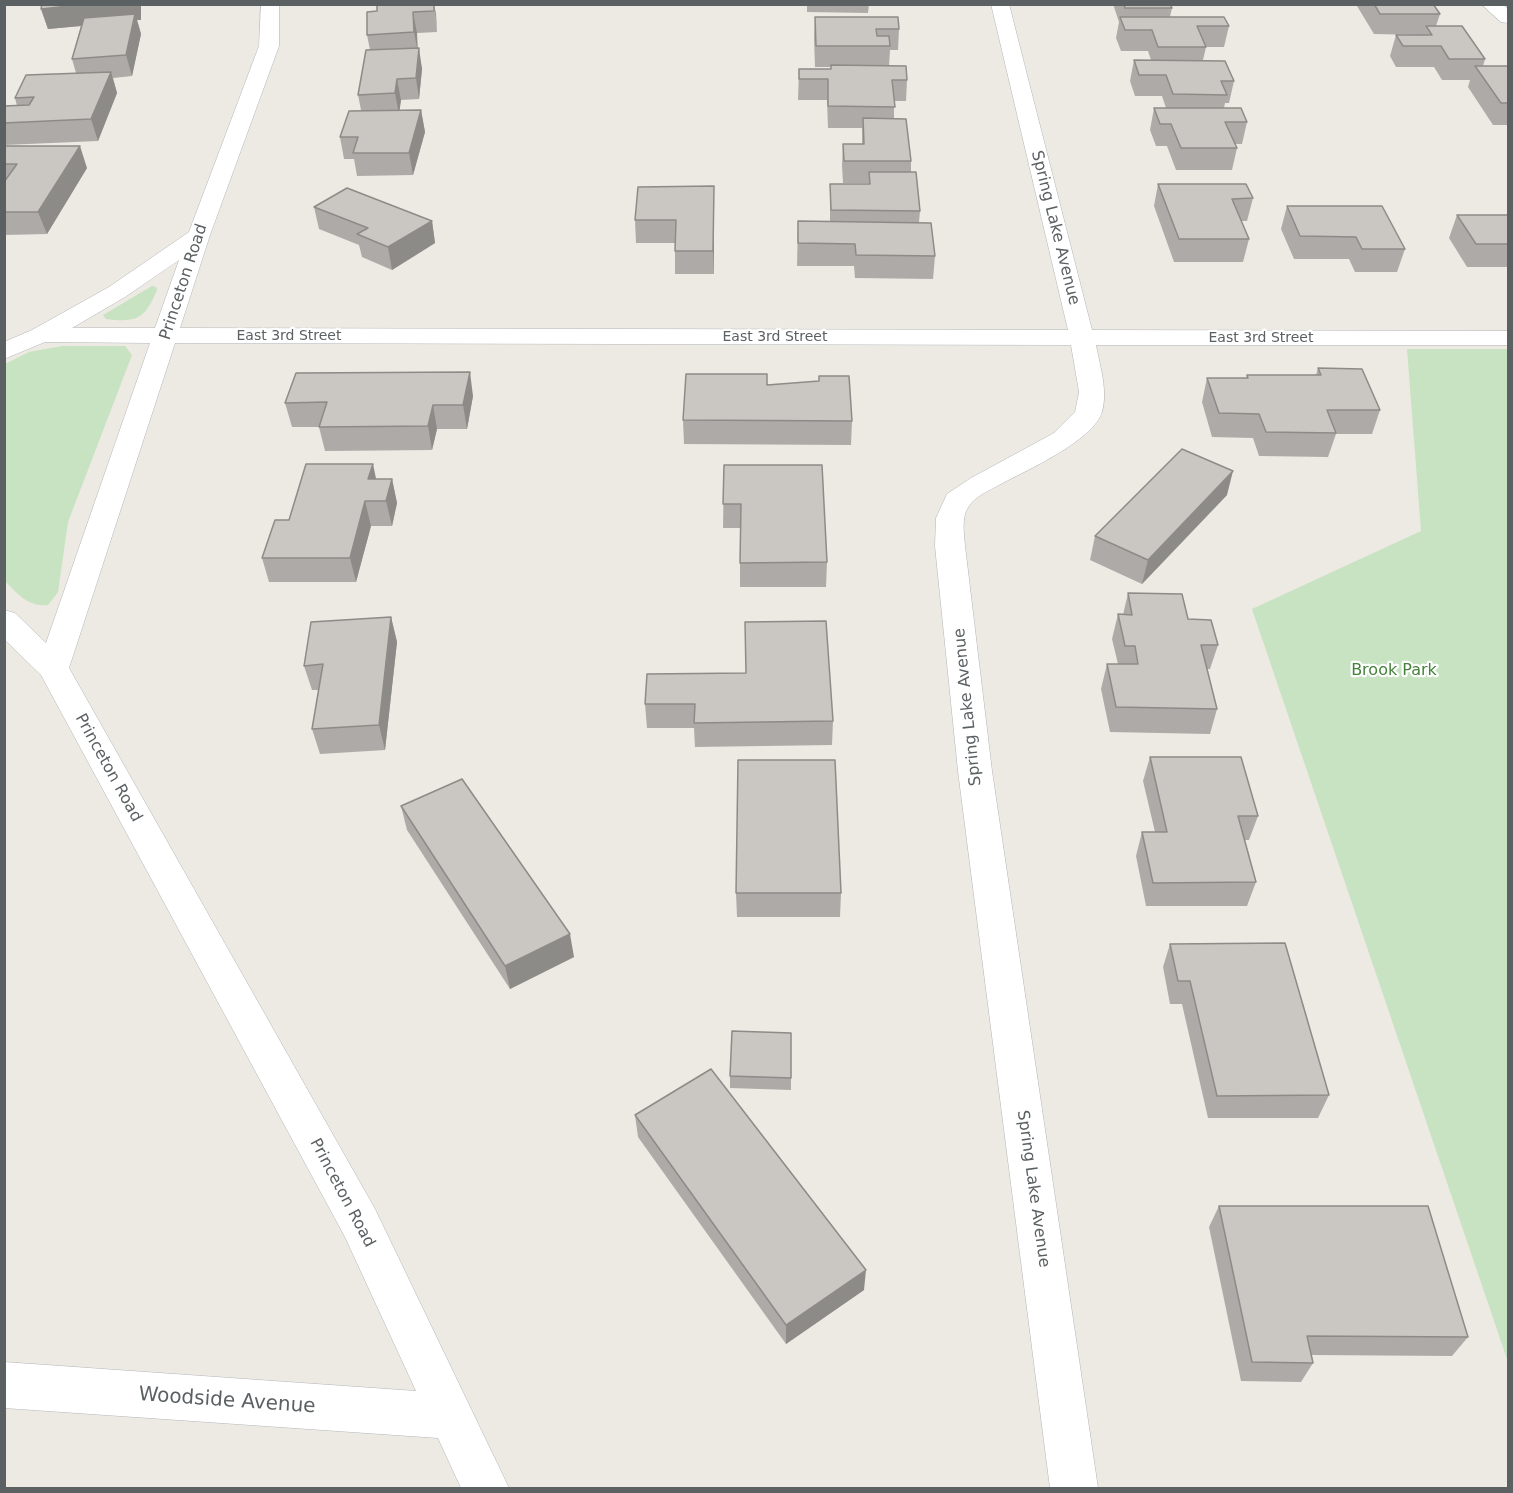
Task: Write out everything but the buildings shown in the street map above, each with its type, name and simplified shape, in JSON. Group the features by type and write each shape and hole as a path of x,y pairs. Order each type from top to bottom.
{"street":[{"name":"Princeton Road","path":"270,4 269,46 199,235 53,668 360,1223 449,1416 485,1488"},
{"name":"Spring Lake Avenue","path":"1000,4 1082,338 1092,392 1088,414 1064,439 981,484 957,500 950,518 950,546 975,771 1074,1488"},
{"path":"1490,4 1509,18"},
{"name":"East 3rd Street","path":"4,352 41,335 117,292 199,235"},
{"name":"East 3rd Street","path":"41,335 1509,338"},
{"path":"4,620 53,668"},
{"name":"Woodside Avenue","path":"4,1385 449,1416"}],"green space":[{"path":"152,286 157,290 144,313 139,317 117,320 106,319 103,315"},
{"path":"62,346 125,346 132,355 68,522 58,592 48,605 41,605 24,599 5,581 5,364 29,352"},
{"name":"Brook Park","path":"1407,349 1508,349 1508,1362 1252,609 1421,531"}]}
